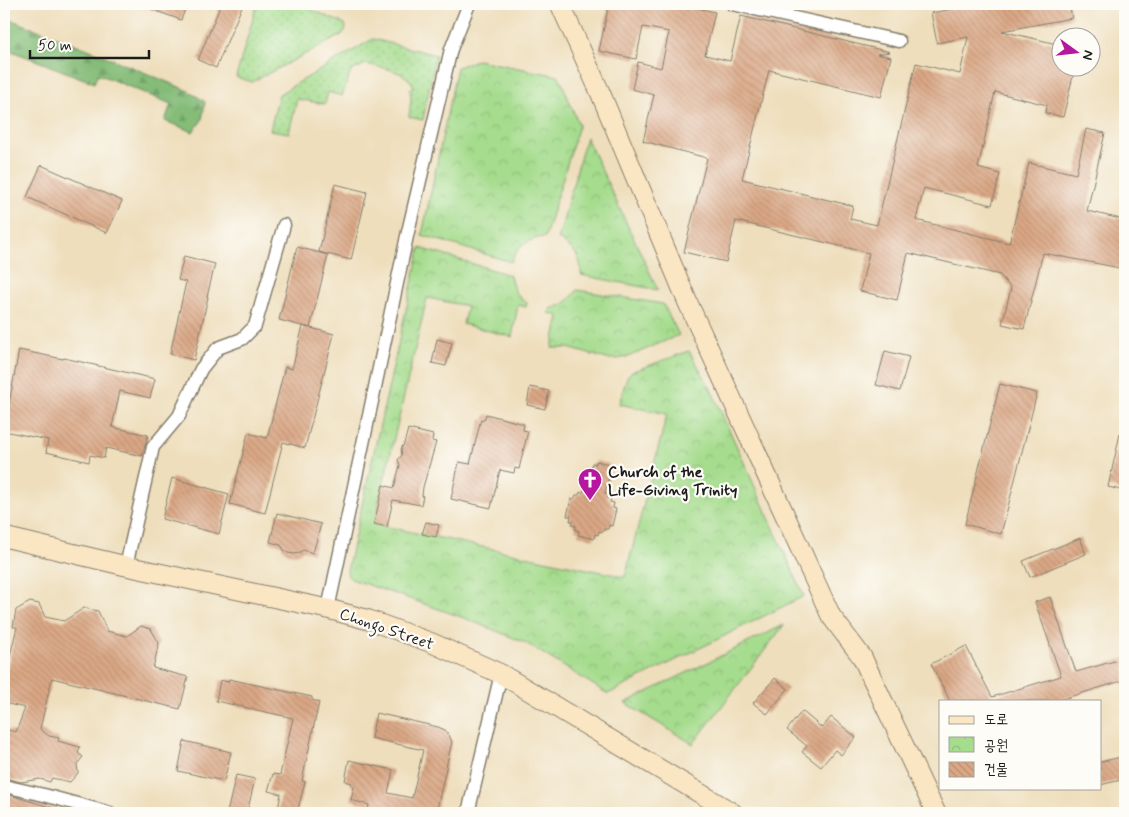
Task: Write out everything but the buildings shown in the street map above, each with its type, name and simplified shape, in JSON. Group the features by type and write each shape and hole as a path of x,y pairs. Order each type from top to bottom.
{"street":[{"path":"328,609 406,236 451,48 469,4"},
{"path":"560,4 600,92 688,303 831,616 862,657 936,813"},
{"path":"732,4 899,41"},
{"path":"126,566 154,447 179,416 201,369 218,348 242,339 255,326 284,225"},
{"name":"Chongo Street","path":"4,537 126,566 328,609 370,620 432,643 501,674 733,813"},
{"path":"468,813 501,674"},
{"path":"4,786 110,813"}],"green space":[{"path":"257,4 302,4 345,24 346,29 340,36 252,82 236,77"},
{"path":"4,17 189,91 205,102 202,120 193,132 165,121 171,104 98,74 94,83 4,48"},
{"path":"373,39 436,55 423,120 409,117 410,89 414,87 411,81 400,73 366,64 351,71 342,96 328,92 325,104 297,99 289,133 270,130 279,94"},
{"path":"477,60 559,76 579,125 545,237 534,239 524,244 511,262 422,235 457,67"},
{"path":"586,137 658,290 581,275 580,263 576,254 558,239"},
{"path":"420,248 510,275 515,291 527,303 526,307 518,305 512,337 463,324 467,306 427,298 374,524 625,577 667,414 619,404 627,377 631,372 689,351 710,387 804,596 608,694 526,643 464,618 351,579 347,571"},
{"path":"577,290 663,304 679,335 628,357 617,359 607,359 568,348 552,348 559,316 549,313 550,309 565,303"},
{"path":"784,625 693,744 625,703"}],"place":[{"name":"Church of the Life-Giving Trinity","path":"590,501"}]}
